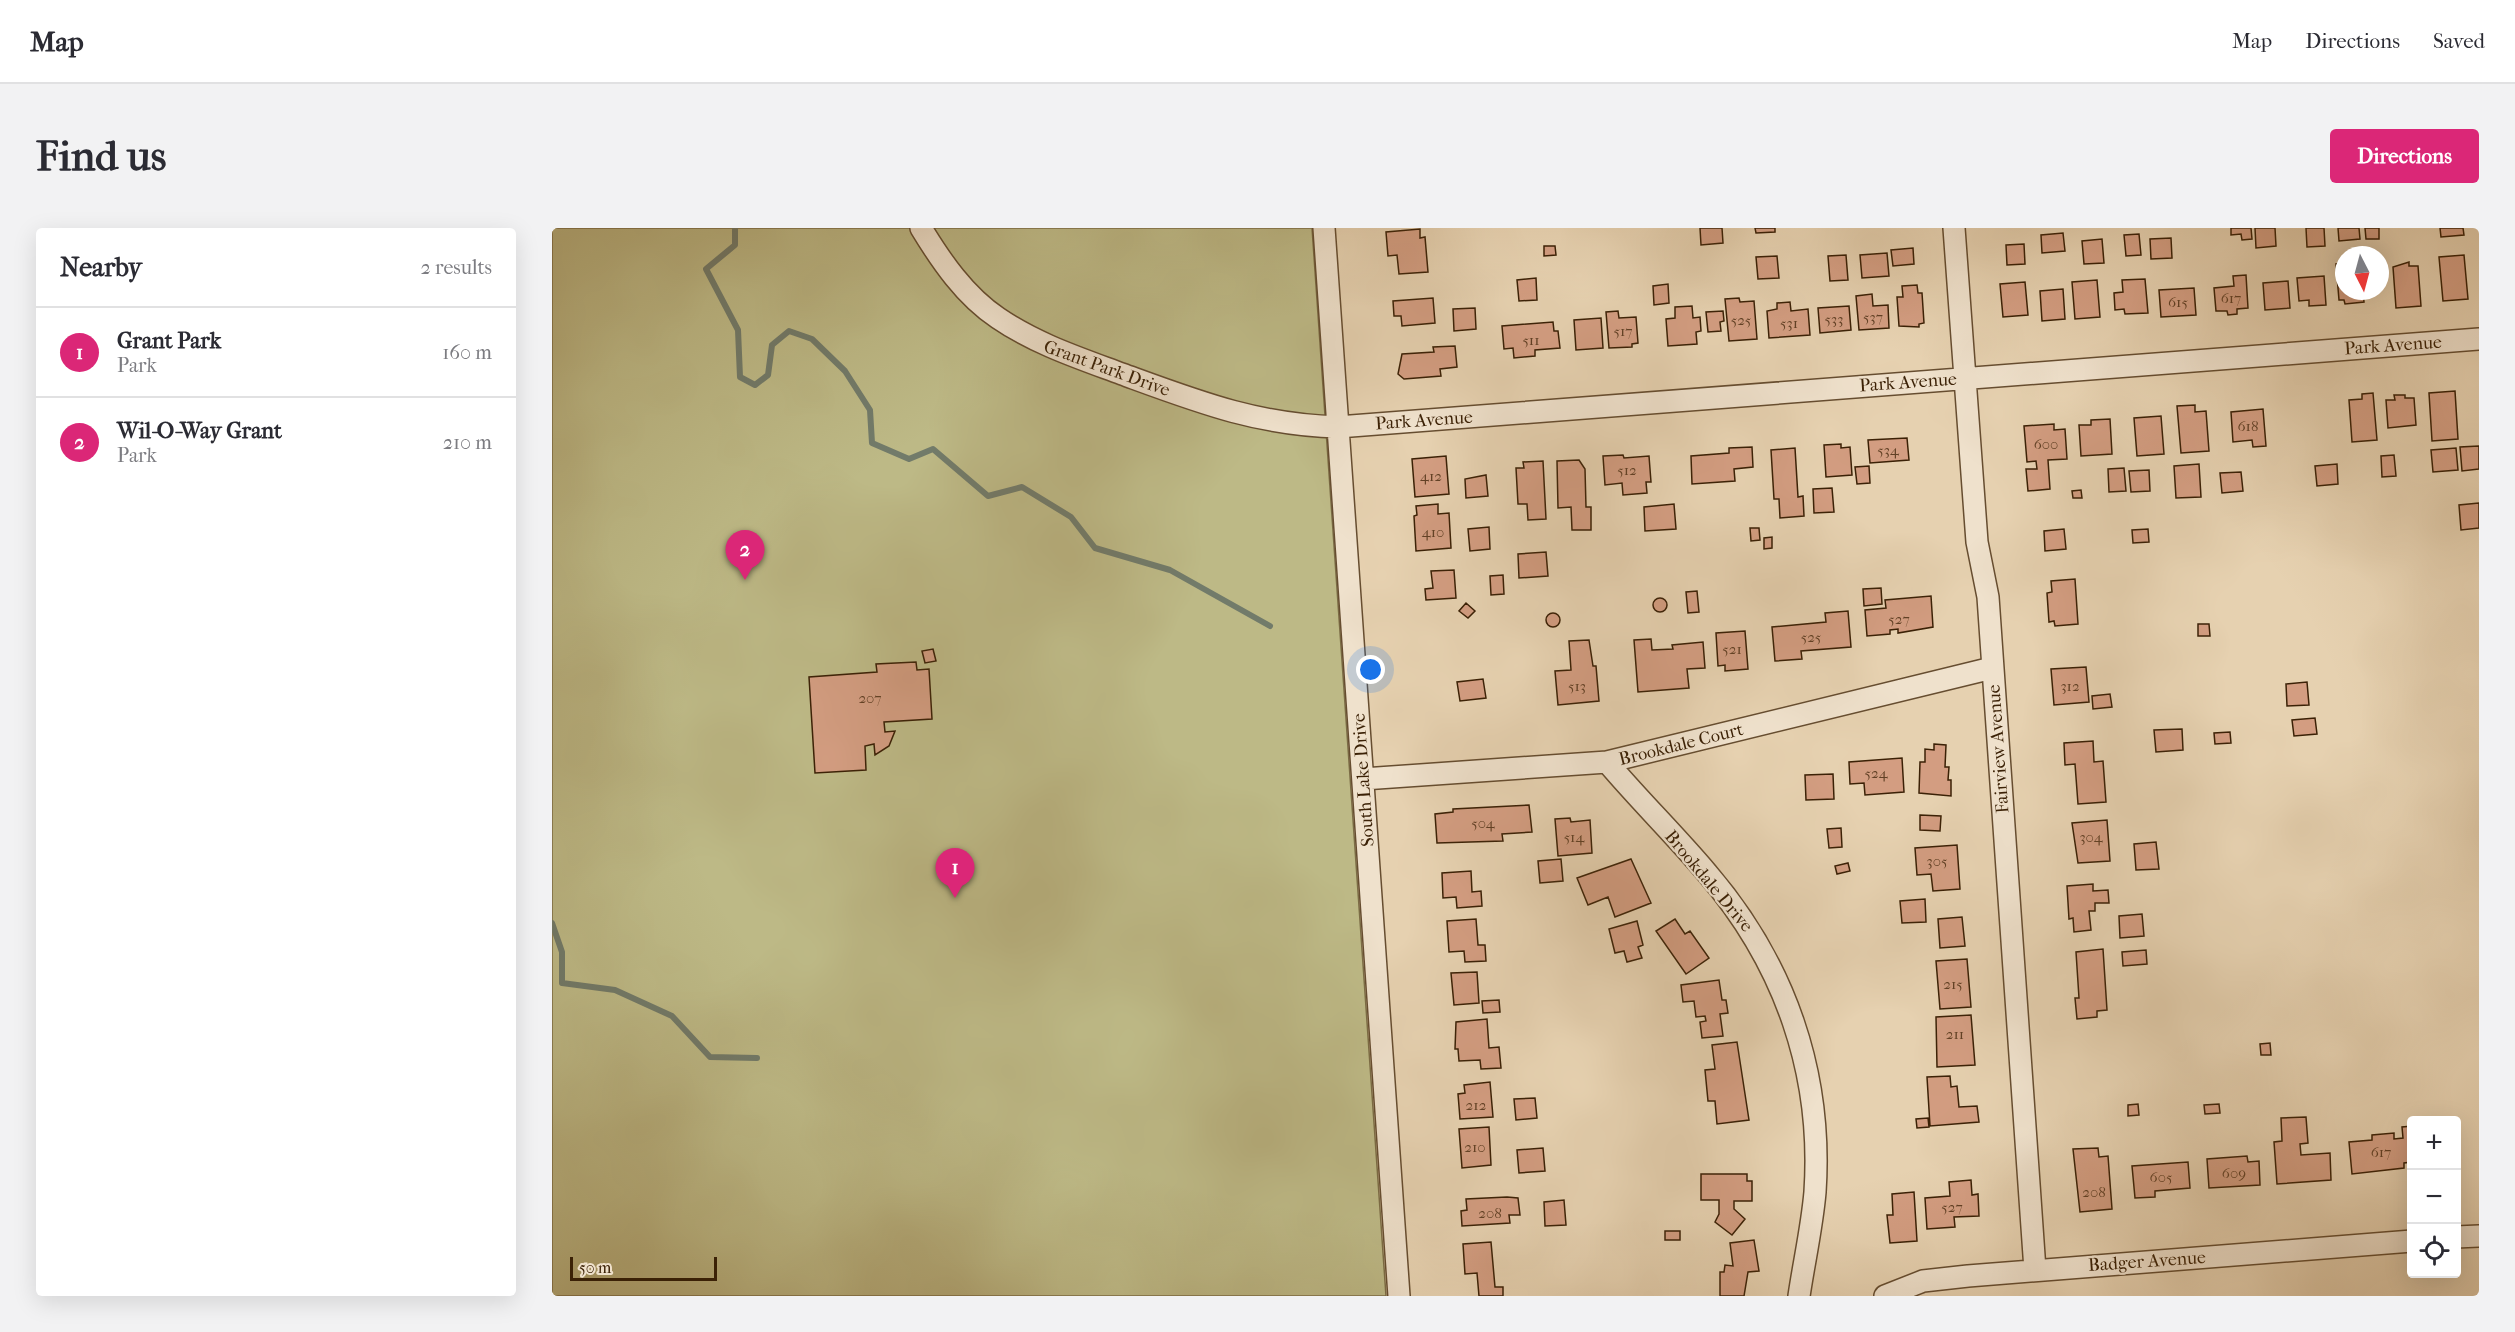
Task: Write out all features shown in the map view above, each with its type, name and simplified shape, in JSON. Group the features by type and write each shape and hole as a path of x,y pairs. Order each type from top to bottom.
{"street":[{"name":"Grant Park Drive","path":"921,228 964,288 996,317 1036,341 1207,405 1278,423 1338,427"},
{"name":"South Lake Drive","path":"1324,228 1399,1296"},
{"name":"Fairview Avenue","path":"1954,228 1977,542 1988,597 2035,1270"},
{"name":"Park Avenue","path":"1338,427 2479,339"},
{"name":"Brookdale Court","path":"1363,779 1607,762 1992,668"},
{"name":"Brookdale Drive","path":"1607,762 1708,874 1754,935 1782,988 1804,1053 1816,1133 1815,1194 1799,1296"},
{"path":"2461,1237 2479,1236"},
{"name":"Badger Avenue","path":"1885,1296 1923,1281 2035,1270 2407,1241"}],"shaded area":[{"path":"552,228 1312,228 1386,1296 552,1296"}],"building":[{"path":"1700,228 1722,228 1723,243 1701,245"},
{"path":"1755,228 1775,228 1775,232 1756,233"},
{"path":"2231,228 2251,228 2252,239 2242,240 2241,234 2231,235"},
{"path":"2255,228 2275,228 2276,246 2256,248"},
{"path":"2306,228 2324,228 2325,246 2307,247"},
{"path":"2338,228 2359,228 2360,239 2339,241"},
{"path":"2365,228 2379,228 2379,239 2366,239"},
{"path":"2440,228 2463,228 2464,235 2441,237"},
{"path":"1420,229 1420,238 1425,237 1428,272 1399,274 1397,255 1388,256 1386,232"},
{"path":"2063,233 2065,251 2042,253 2041,235"},
{"path":"2139,234 2141,255 2126,256 2124,235"},
{"path":"2171,238 2172,258 2151,259 2150,239"},
{"path":"2102,239 2104,263 2084,264 2082,241"},
{"path":"2024,244 2025,264 2007,265 2006,245"},
{"path":"1544,246 1555,246 1556,255 1544,256"},
{"path":"1913,248 1914,264 1893,266 1891,250"},
{"path":"1887,253 1889,276 1862,278 1860,255"},
{"path":"1846,255 1848,280 1830,281 1828,256"},
{"path":"2464,255 2468,299 2443,301 2439,257"},
{"path":"1777,256 1779,278 1758,279 1756,257"},
{"path":"2409,262 2409,266 2418,266 2421,306 2396,308 2393,267"},
{"path":"2246,275 2248,308 2237,309 2237,314 2228,315 2227,311 2216,311 2214,288 2234,286 2233,276"},
{"path":"2324,276 2326,305 2309,306 2309,300 2299,301 2297,278"},
{"path":"1536,278 1537,300 1519,301 1517,280"},
{"path":"2145,279 2148,313 2125,314 2124,309 2115,310 2114,293 2123,292 2122,280"},
{"path":"2097,280 2100,317 2075,319 2072,282"},
{"path":"2288,281 2290,308 2265,310 2263,283"},
{"path":"2025,282 2028,315 2003,317 2000,284"},
{"path":"1668,284 1669,303 1654,305 1653,286"},
{"path":"1917,285 1918,293 1922,293 1924,323 1919,324 1919,327 1899,326 1897,297 1903,297 1902,286"},
{"path":"2194,288 2196,315 2161,317 2159,290"},
{"path":"2063,289 2065,319 2042,321 2040,291"},
{"path":"1872,294 1873,306 1888,305 1889,328 1859,330 1856,296"},
{"path":"1433,298 1435,323 1402,326 1401,316 1394,316 1393,301"},
{"path":"1739,298 1740,302 1754,301 1757,339 1729,341 1725,299"},
{"path":"2344,300 2364,300 2364,302 2345,304"},
{"path":"1790,302 1791,311 1808,309 1810,335 1769,338 1767,311 1777,309 1777,303"},
{"path":"1692,306 1693,318 1700,317 1701,331 1696,332 1697,344 1668,346 1666,319 1675,318 1675,307"},
{"path":"1849,306 1851,330 1820,333 1818,308"},
{"path":"1475,308 1476,329 1454,331 1453,309"},
{"path":"1618,311 1619,318 1636,317 1638,343 1632,344 1632,347 1609,348 1606,312"},
{"path":"1723,311 1724,321 1720,322 1721,331 1708,332 1706,312"},
{"path":"1601,318 1603,348 1576,350 1574,320"},
{"path":"1553,322 1554,331 1558,331 1560,348 1535,350 1535,356 1514,358 1513,348 1504,349 1502,326"},
{"path":"1455,346 1457,367 1440,369 1441,376 1404,379 1398,374 1402,354 1434,352 1433,347"},
{"path":"2455,391 2458,439 2432,441 2429,393"},
{"path":"2373,393 2377,440 2352,442 2349,400 2362,399 2362,394"},
{"path":"2394,395 2414,398 2416,425 2388,428 2386,400 2395,400"},
{"path":"2195,405 2195,412 2206,411 2209,451 2181,453 2177,406"},
{"path":"2263,409 2266,446 2253,447 2252,440 2233,442 2231,412"},
{"path":"2161,416 2164,454 2137,456 2134,418"},
{"path":"2110,419 2112,454 2081,456 2079,425 2091,425 2091,420"},
{"path":"2054,424 2054,430 2065,429 2067,459 2048,460 2050,489 2028,491 2026,469 2037,469 2036,461 2027,462 2024,426"},
{"path":"1907,438 1909,460 1870,463 1868,440"},
{"path":"1841,444 1841,448 1850,447 1852,475 1826,477 1824,445"},
{"path":"2479,446 2479,469 2462,471 2460,447"},
{"path":"1752,447 1753,467 1734,469 1735,481 1692,484 1691,456 1729,453 1729,448"},
{"path":"1795,448 1798,497 1803,496 1804,516 1780,518 1779,499 1774,499 1771,450"},
{"path":"2456,448 2458,470 2433,472 2431,450"},
{"path":"1623,455 1624,458 1649,456 1651,482 1646,482 1647,493 1623,495 1622,483 1605,485 1603,456"},
{"path":"2394,455 2396,476 2382,477 2381,456"},
{"path":"1446,456 1449,494 1415,497 1412,459"},
{"path":"1579,460 1585,469 1586,507 1591,507 1591,530 1572,530 1571,507 1558,508 1557,461"},
{"path":"1543,461 1546,519 1528,520 1527,504 1518,504 1516,468 1524,468 1523,462"},
{"path":"2199,464 2201,497 2176,498 2174,466"},
{"path":"2337,464 2338,484 2317,486 2315,466"},
{"path":"1869,466 1870,483 1857,484 1855,467"},
{"path":"2124,468 2126,491 2109,492 2108,469"},
{"path":"2149,470 2150,491 2131,492 2129,471"},
{"path":"2241,472 2243,491 2222,493 2220,473"},
{"path":"1486,475 1488,496 1466,498 1465,479"},
{"path":"1832,488 1834,512 1814,513 1813,489"},
{"path":"2081,490 2082,498 2073,498 2072,491"},
{"path":"2479,503 2479,528 2461,530 2459,505"},
{"path":"1438,504 1438,514 1449,513 1451,548 1416,551 1414,516 1417,515 1416,506"},
{"path":"1674,504 1676,529 1645,531 1644,507"},
{"path":"1489,527 1490,549 1470,551 1468,529"},
{"path":"1750,528 1759,528 1760,540 1751,541"},
{"path":"2064,529 2066,549 2045,551 2044,531"},
{"path":"2148,529 2149,542 2133,543 2132,530"},
{"path":"1772,537 1772,548 1764,549 1764,538"},
{"path":"1546,552 1548,576 1519,578 1518,554"},
{"path":"1454,570 1456,598 1426,600 1425,589 1433,588 1431,571"},
{"path":"1503,575 1504,594 1491,595 1490,576"},
{"path":"2075,579 2078,624 2055,626 2054,621 2049,622 2047,593 2052,592 2051,581"},
{"path":"1881,588 1882,604 1864,606 1863,589"},
{"path":"1697,591 1699,612 1688,613 1686,592"},
{"path":"1931,596 1933,627 1898,633 1898,629 1890,630 1890,634 1867,636 1865,610 1886,608 1885,600"},
{"path":"1660,598 1665,600 1667,605 1665,610 1660,612 1655,610 1653,605 1655,600"},
{"path":"1466,603 1475,611 1468,618 1459,611"},
{"path":"1848,611 1851,647 1801,651 1802,659 1775,661 1772,627 1826,622 1825,613"},
{"path":"1550,613 1556,613 1560,620 1556,627 1550,627 1546,623 1546,617"},
{"path":"2198,624 2209,624 2210,636 2198,636"},
{"path":"1745,631 1748,669 1725,671 1725,665 1718,666 1716,633"},
{"path":"1651,639 1652,650 1673,649 1672,645 1703,642 1705,668 1687,669 1689,688 1638,692 1634,640"},
{"path":"1589,640 1593,666 1596,666 1599,701 1558,705 1555,671 1571,670 1569,641"},
{"path":"933,649 936,661 925,663 922,651"},
{"path":"916,662 917,670 929,669 932,719 884,722 885,732 895,731 889,746 875,755 874,744 865,746 866,770 815,773 809,677 877,672 876,664"},
{"path":"2086,667 2089,702 2054,705 2051,669"},
{"path":"1483,679 1486,698 1460,701 1457,682"},
{"path":"2307,682 2309,705 2287,706 2286,684"},
{"path":"2110,694 2112,707 2093,709 2092,696"},
{"path":"2315,718 2317,734 2294,736 2292,720"},
{"path":"2182,729 2183,750 2156,752 2154,730"},
{"path":"2230,732 2231,743 2215,744 2214,733"},
{"path":"2093,741 2094,762 2103,761 2106,802 2078,804 2075,764 2065,765 2064,743"},
{"path":"1934,744 1946,745 1945,767 1949,767 1948,780 1951,780 1951,796 1919,793 1920,762 1925,762 1925,749 1934,750"},
{"path":"1902,758 1904,792 1865,795 1864,783 1850,784 1849,762"},
{"path":"1833,774 1834,799 1806,800 1805,775"},
{"path":"1529,805 1532,832 1502,834 1503,841 1437,843 1435,814 1453,812 1453,809"},
{"path":"1920,815 1941,816 1940,831 1920,830"},
{"path":"1570,818 1571,822 1590,820 1592,853 1558,856 1555,819"},
{"path":"2107,820 2110,861 2078,863 2072,823"},
{"path":"1841,828 1842,847 1829,848 1827,829"},
{"path":"2156,842 2159,869 2136,870 2134,844"},
{"path":"1957,845 1960,889 1933,891 1931,874 1917,875 1915,848"},
{"path":"1561,859 1563,881 1540,883 1538,861"},
{"path":"1631,859 1651,903 1615,917 1608,897 1588,905 1577,878"},
{"path":"1848,863 1850,871 1837,874 1835,866"},
{"path":"1471,871 1472,892 1481,891 1482,906 1457,908 1456,897 1443,898 1442,873"},
{"path":"2093,884 2093,891 2108,890 2109,903 2095,903 2095,911 2089,911 2091,930 2074,932 2073,918 2069,919 2067,886"},
{"path":"1925,899 1926,922 1902,923 1900,901"},
{"path":"2142,914 2144,936 2120,938 2119,916"},
{"path":"1962,917 1965,946 1940,948 1938,919"},
{"path":"1476,919 1478,945 1485,945 1486,961 1465,962 1464,951 1449,952 1447,921"},
{"path":"1675,919 1685,934 1690,931 1709,958 1686,974 1656,931"},
{"path":"1637,921 1643,945 1638,947 1642,958 1627,962 1624,951 1615,953 1609,929"},
{"path":"2103,949 2107,1010 2097,1011 2097,1017 2077,1019 2075,998 2079,998 2076,952"},
{"path":"2146,950 2147,964 2123,966 2122,952"},
{"path":"1967,959 1971,1007 1940,1009 1936,961"},
{"path":"1477,972 1479,1003 1454,1005 1451,973"},
{"path":"1719,980 1722,1000 1726,1000 1728,1013 1720,1014 1723,1036 1702,1038 1700,1022 1706,1021 1705,1016 1696,1017 1694,1001 1683,1002 1681,985"},
{"path":"1499,1000 1500,1012 1483,1013 1482,1001"},
{"path":"1971,1015 1975,1065 1937,1067 1936,1017"},
{"path":"1487,1019 1489,1048 1499,1047 1501,1068 1481,1069 1480,1060 1459,1061 1458,1049 1455,1049 1456,1022"},
{"path":"1737,1042 1749,1120 1717,1124 1715,1101 1708,1101 1705,1070 1715,1069 1712,1045"},
{"path":"2270,1043 2271,1055 2261,1055 2260,1044"},
{"path":"1950,1076 1951,1087 1957,1086 1959,1107 1977,1106 1979,1122 1930,1126 1927,1077"},
{"path":"1490,1082 1493,1117 1460,1119 1458,1094 1465,1093 1464,1085"},
{"path":"1535,1098 1537,1118 1516,1120 1514,1099"},
{"path":"2138,1104 2139,1115 2128,1116 2128,1105"},
{"path":"2219,1104 2220,1113 2205,1114 2204,1105"},
{"path":"2306,1117 2308,1143 2300,1144 2301,1155 2330,1153 2331,1180 2277,1184 2274,1142 2282,1141 2281,1118"},
{"path":"1928,1118 1929,1127 1917,1128 1916,1119"},
{"path":"2407,1126 2407,1163 2404,1163 2404,1168 2352,1174 2349,1142 2372,1140 2372,1135 2394,1133 2394,1139 2403,1138 2402,1127"},
{"path":"1489,1127 1491,1165 1462,1168 1459,1129"},
{"path":"1543,1148 1545,1171 1519,1173 1517,1150"},
{"path":"2098,1148 2099,1157 2108,1156 2112,1209 2080,1212 2073,1149"},
{"path":"2247,1156 2248,1162 2259,1161 2260,1185 2209,1188 2207,1159"},
{"path":"2188,1162 2190,1188 2155,1191 2155,1197 2135,1198 2132,1166"},
{"path":"1701,1174 1747,1174 1747,1181 1752,1181 1752,1201 1734,1201 1734,1209 1745,1219 1732,1235 1715,1222 1719,1214 1719,1200 1701,1200"},
{"path":"1971,1180 1972,1195 1978,1194 1979,1216 1954,1217 1955,1227 1927,1229 1925,1198 1950,1196 1949,1182"},
{"path":"1914,1192 1917,1241 1890,1243 1887,1215 1893,1215 1892,1194"},
{"path":"1518,1198 1520,1215 1509,1215 1510,1223 1462,1226 1461,1211 1467,1210 1466,1199"},
{"path":"1564,1200 1566,1225 1545,1226 1544,1202"},
{"path":"1665,1231 1680,1231 1680,1240 1665,1240"},
{"path":"1754,1240 1759,1271 1748,1272 1744,1296 1720,1296 1720,1272 1724,1272 1725,1265 1733,1266 1730,1243"},
{"path":"1491,1242 1495,1287 1503,1287 1503,1296 1479,1296 1477,1273 1465,1274 1463,1244"}],"waterway":[{"path":"735,228 735,245 706,269 738,330 740,377 755,385 768,375 772,345 789,331 812,339 845,371 870,410 872,443 909,459 933,449 988,496 1022,487 1071,517 1095,548 1170,570 1270,626"},
{"path":"552,923 562,952 562,983 615,990 672,1016 710,1057 757,1058"}],"place":[{"name":"Wil-O-Way Grant","path":"745,580"},
{"name":"Grant Park","path":"955,898"}]}
